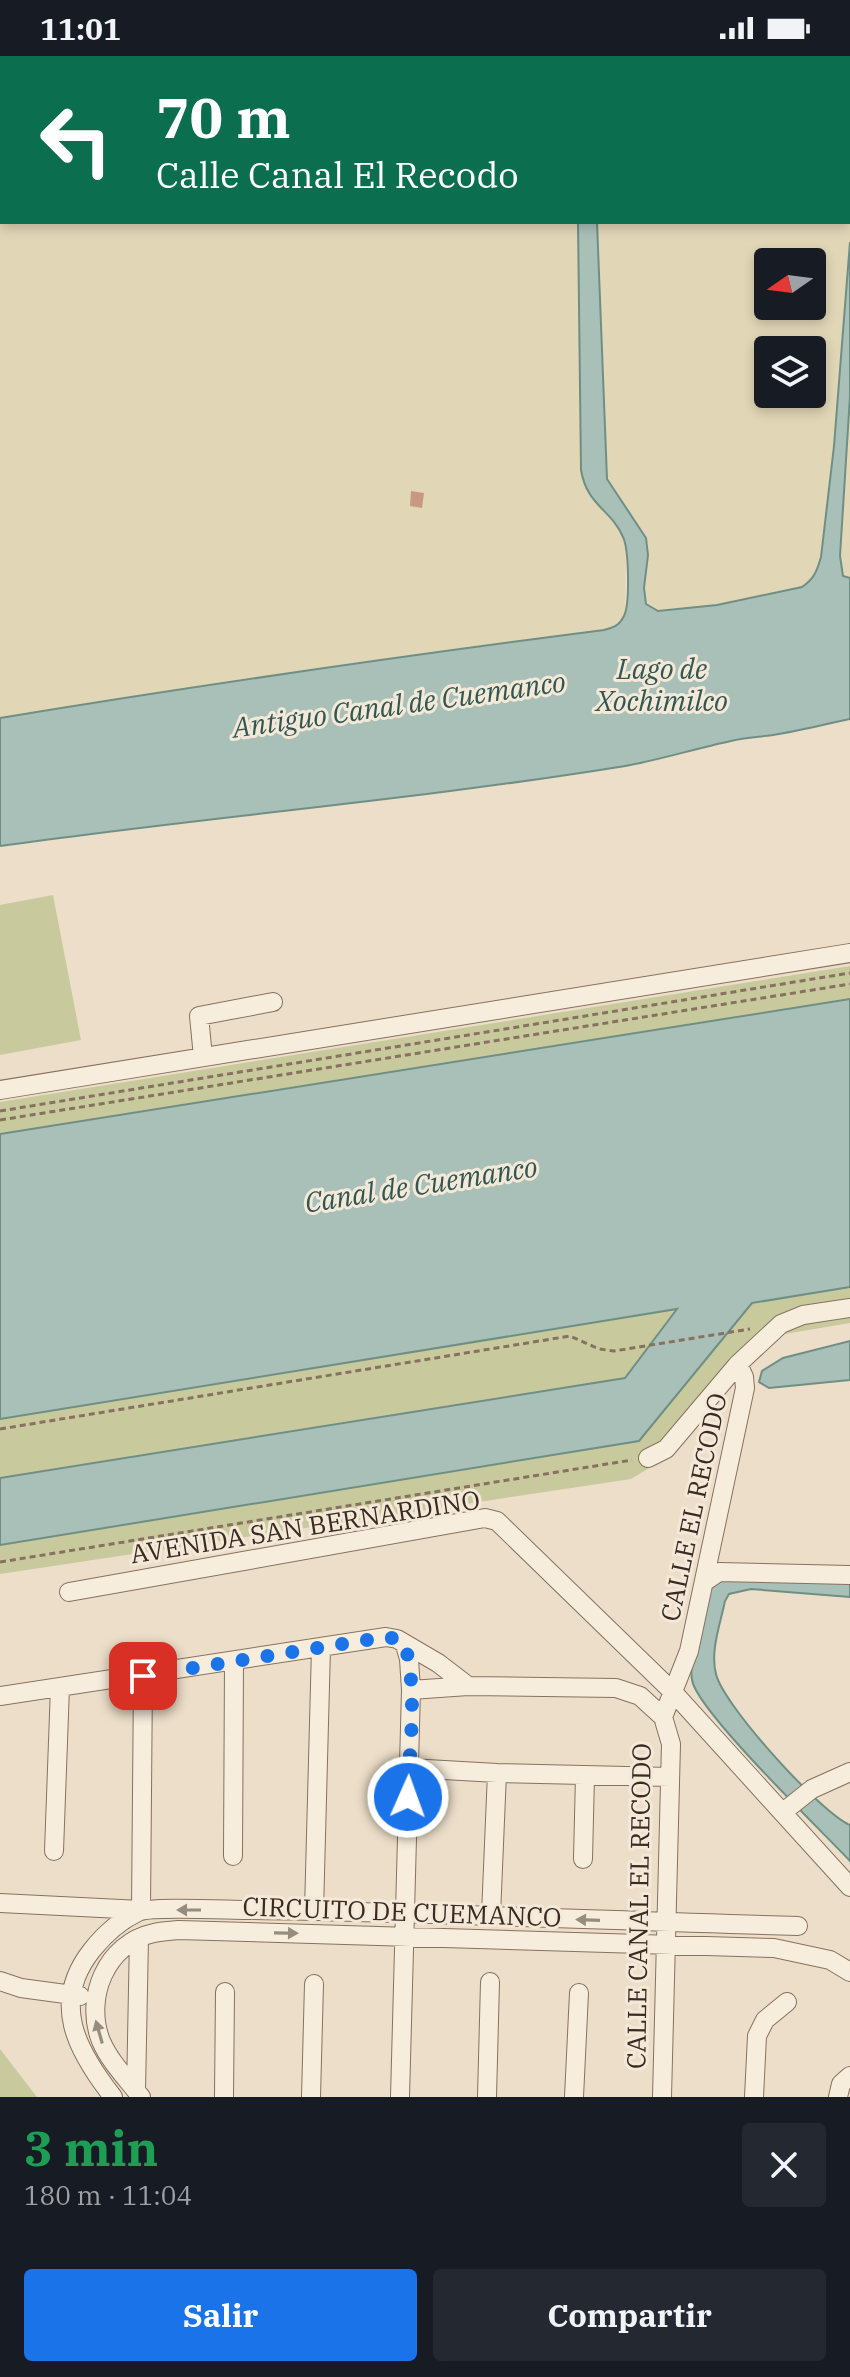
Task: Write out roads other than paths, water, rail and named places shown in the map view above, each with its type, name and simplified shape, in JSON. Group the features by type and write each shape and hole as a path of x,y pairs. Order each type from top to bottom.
{"street":[{"path":"0,1090 850,953"},
{"path":"203,1057 199,1016 273,1002"},
{"name":"CALLE EL RECODO","path":"673,1692 718,1575 745,1388 738,1364 781,1324 803,1315 850,1308"},
{"path":"648,1458 666,1449 738,1364"},
{"name":"AVENIDA SAN BERNARDINO","path":"69,1592 485,1518 497,1521 788,1808 850,1887"},
{"path":"718,1575 850,1575"},
{"path":"0,1696 386,1637 397,1639 438,1663 468,1686"},
{"path":"400,2097 411,1690 405,1645"},
{"path":"314,1911 321,1648"},
{"path":"233,1856 234,1662"},
{"path":"113,2097 80,2049 70,1994 87,1957 99,1942 141,1910 143,1676"},
{"name":"CALLE CANAL EL RECODO","path":"411,1690 468,1686 616,1688 640,1696 663,1717 671,1744 662,2097"},
{"path":"54,1851 60,1687"},
{"name":"CALLE CANAL EL RECODO","path":"663,1717 673,1692"},
{"path":"409,1768 670,1777"},
{"path":"788,1808 812,1789 850,1772"},
{"path":"491,1915 497,1773"},
{"path":"583,1859 585,1776"},
{"name":"CIRCUITO DE CUEMANCO","path":"0,1903 141,1910 491,1915 798,1926"},
{"name":"CIRCUITO DE CUEMANCO","path":"139,1938 179,1930 774,1948 830,1960 850,1972"},
{"path":"138,2094 114,2064 100,2037 94,1998 98,1984 117,1955 139,1938"},
{"path":"138,2094 139,1938"},
{"path":"0,1981 21,1988 94,1998"},
{"path":"487,2097 490,1982"},
{"path":"311,2097 314,1984"},
{"path":"224,2097 225,1992"},
{"path":"574,2097 579,1993"},
{"path":"754,2097 757,2036 765,2020 787,2002"},
{"path":"838,2097 841,2084 850,2076"}],"water":[{"name":"Lago de Xochimilco","path":"578,224 597,224 607,479 646,538 646,604 658,611 717,605 802,587 814,574 821,557 834,446 850,242 850,396 840,556 843,576 850,578 850,719 633,764 542,779 0,846 0,718 613,627 620,622 626,610 628,564 625,543 618,528 588,492 581,470"},
{"name":"Canal de Cuemanco","path":"850,999 850,1287 752,1303 639,1441 0,1545 0,1478 625,1378 677,1309 0,1419 0,1134"},
{"path":"850,1341 850,1380 769,1388 759,1382 762,1371 783,1358"},
{"path":"724,1579 850,1580 850,1597 751,1589 729,1594 718,1629 714,1665 723,1689 736,1709 775,1757 818,1801 850,1825 850,1861 737,1743 699,1695 692,1680 694,1646 710,1589"}],"water label":[{"name":"Antiguo Canal de Cuemanco","path":"399,704"}]}
